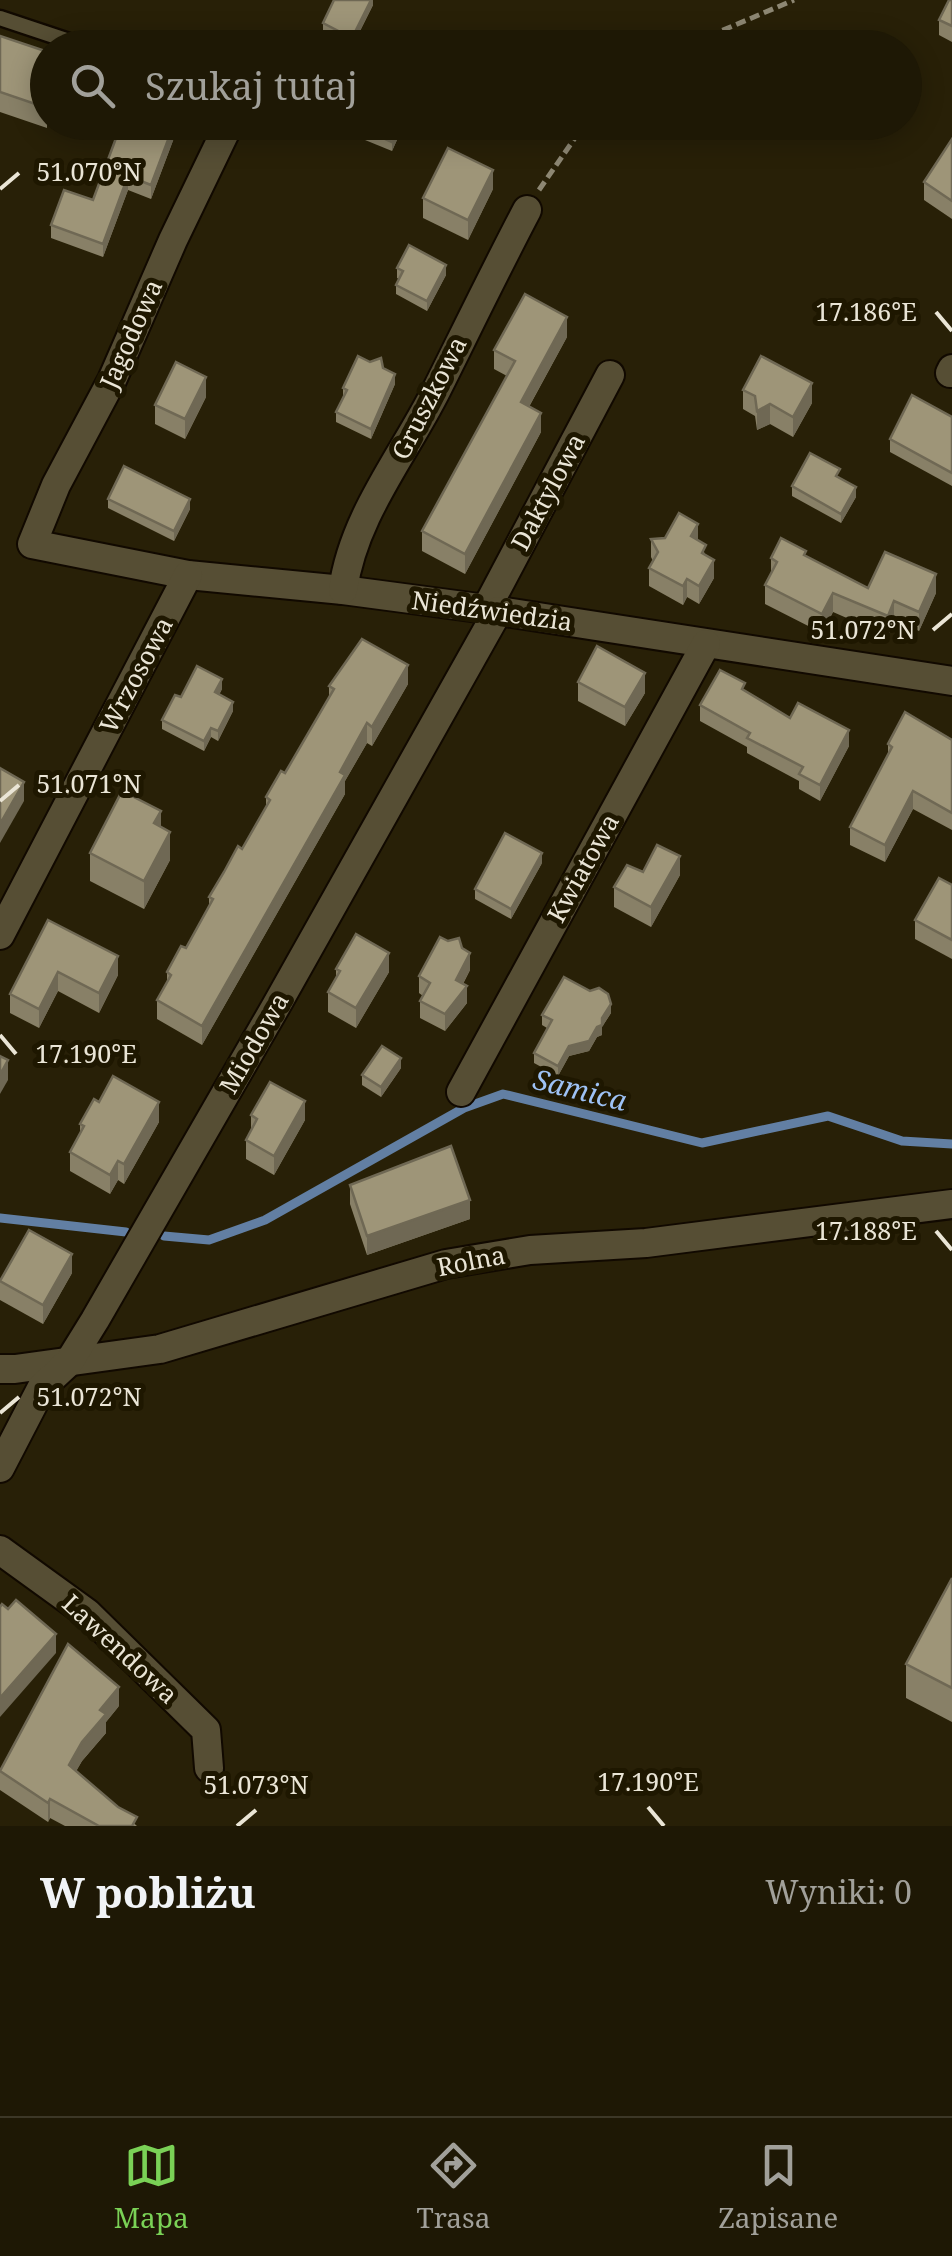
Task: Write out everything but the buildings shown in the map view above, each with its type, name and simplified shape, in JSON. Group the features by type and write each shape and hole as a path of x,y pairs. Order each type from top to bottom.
{"street":[{"name":"Jagodowa","path":"32,544 56,485 112,380 172,240 221,140"},
{"name":"Gruszkowa","path":"343,590 347,562 367,514 437,390 527,210"},
{"name":"Daktylowa","path":"492,610 610,375"},
{"name":"Niedźwiedzia","path":"32,544 188,575 492,610 952,682"},
{"name":"Wrzosowa","path":"0,934 188,575"},
{"name":"Miodowa","path":"0,1468 42,1387 69,1362 286,989 492,610"},
{"name":"Kwiatowa","path":"461,1092 706,644"},
{"name":"Rolna","path":"0,1368 160,1348 446,1264 530,1250 646,1243 952,1204"},
{"name":"Lawendowa","path":"0,1550 87,1613 206,1730 209,1768"}],"lane":[{"path":"0,18 36,30"}],"path":[{"path":"723,30 794,0"},
{"path":"527,210 574,140"}],"waterway":[{"name":"Samica","path":"164,1236 209,1240 265,1220 464,1108 503,1094 702,1143 828,1116 902,1141 952,1144"},
{"name":"Samica","path":"0,1218 126,1232"}]}
